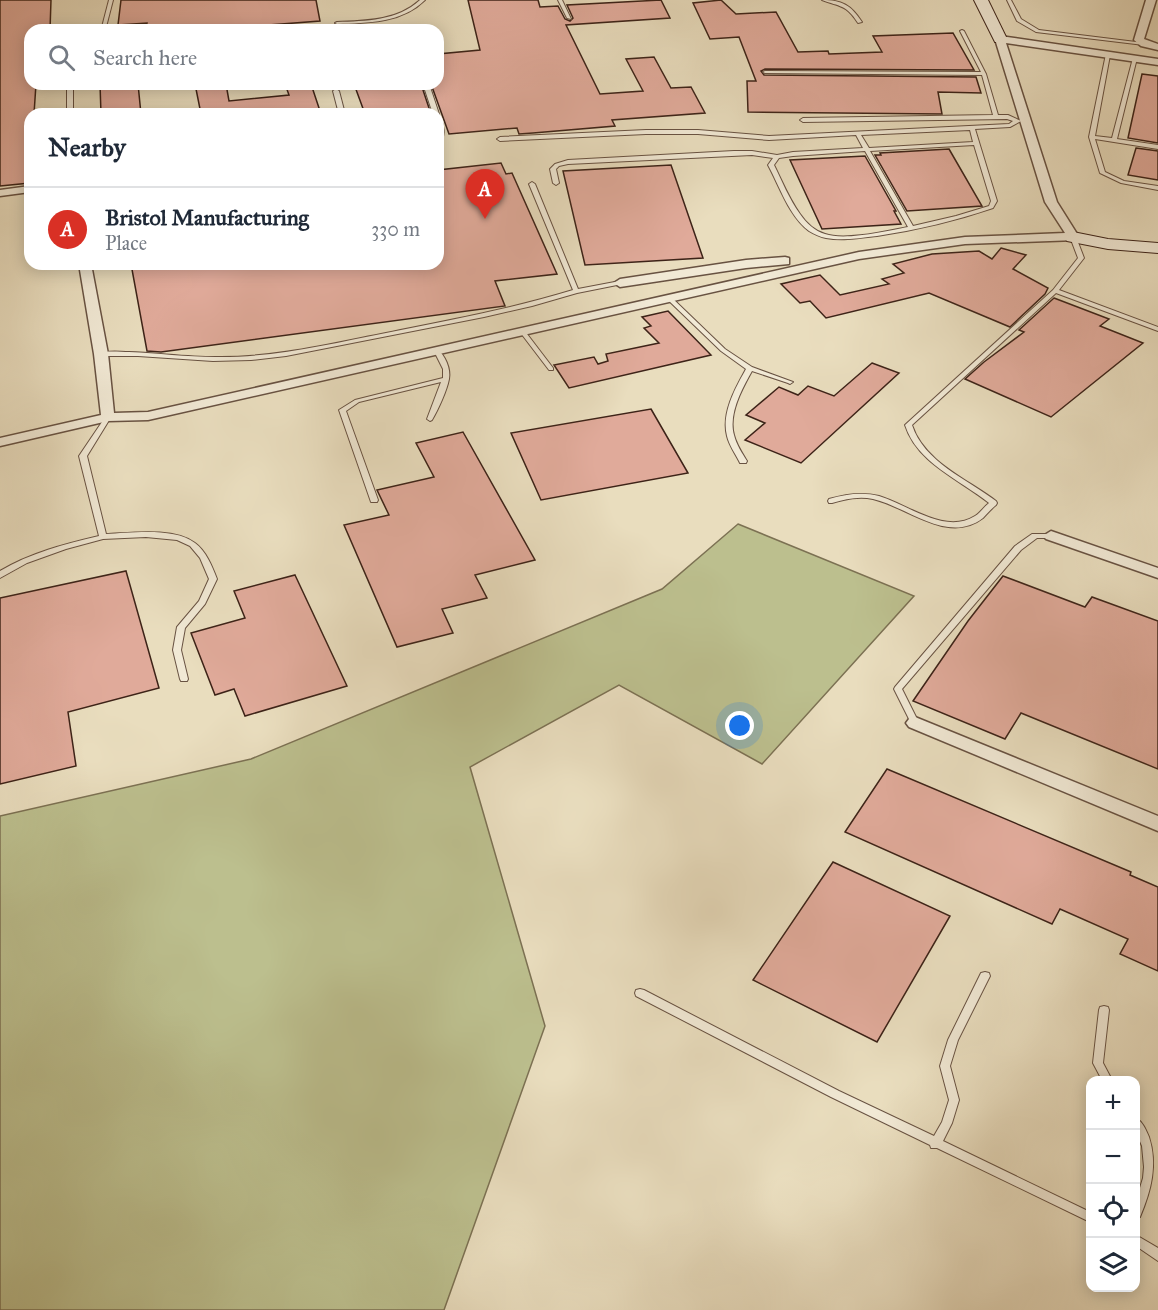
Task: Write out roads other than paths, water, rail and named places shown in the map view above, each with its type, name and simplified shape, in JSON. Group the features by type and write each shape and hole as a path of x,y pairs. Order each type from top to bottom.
{"street":[{"path":"981,0 1000,39 1021,121 1051,202 1073,237 1108,244 1158,248"},
{"path":"1151,0 1139,40 1144,44 1158,47"},
{"path":"1000,39 1158,62"},
{"path":"0,193 24,190"},
{"path":"0,442 108,417 148,416 819,262 962,240 1029,235 1158,237"},
{"path":"620,284 746,264 798,260 819,262"},
{"path":"86,270 101,354 108,417"},
{"path":"1051,536 1158,573"},
{"path":"915,723 1158,824"}],"lane":[{"path":"105,24 111,0"},
{"path":"337,23 370,22 404,14 423,0"},
{"path":"560,0 569,18"},
{"path":"824,0 844,4 853,9 860,22"},
{"path":"1009,0 1019,20 1038,31 1144,44"},
{"path":"962,31 984,74 996,117"},
{"path":"1108,55 1092,136 1103,173 1123,182 1158,188"},
{"path":"1114,141 1135,58"},
{"path":"765,72 984,74"},
{"path":"70,90 70,108"},
{"path":"428,90 434,108"},
{"path":"336,91 340,108"},
{"path":"804,120 1008,117 1021,121"},
{"path":"500,139 645,132 698,132 769,138 972,128 1010,125 1021,121"},
{"path":"777,158 771,165 803,222 828,237 843,238 910,226 991,207 994,201 972,128"},
{"path":"858,134 910,226"},
{"path":"1092,136 1158,147"},
{"path":"556,183 554,169 557,165 568,162 734,153 752,153 777,158 793,154 976,143"},
{"path":"532,184 576,291"},
{"path":"832,501 854,496 875,497 932,521 954,527 972,521 986,512 993,503 980,491 919,449 909,435 908,425 1055,291 1081,258 1073,237"},
{"path":"101,354 142,354 199,360 251,358 297,352 528,307 576,291 620,284"},
{"path":"1055,291 1158,329"},
{"path":"669,298 723,350 750,368 790,382"},
{"path":"522,331 550,369"},
{"path":"430,419 446,379 446,369 437,351"},
{"path":"743,461 729,434 732,407 750,368"},
{"path":"374,500 342,410 357,401 446,379"},
{"path":"103,537 83,456 108,417"},
{"path":"0,575 14,565 46,553 103,537 149,534 187,541 206,559 213,579 202,602 181,627 177,650 184,679"},
{"path":"915,723 898,689 1018,548 1035,536 1051,536"},
{"path":"935,1144 947,1123 954,1100 945,1066 953,1040 984,976"},
{"path":"640,993 935,1144 1086,1215"},
{"path":"1104,1010 1098,1063 1105,1076"},
{"path":"1140,1128 1147,1138 1152,1169 1140,1202"},
{"path":"1140,1243 1158,1255"}],"place":[{"name":"Bristol Manufacturing","path":"485,219"}]}
